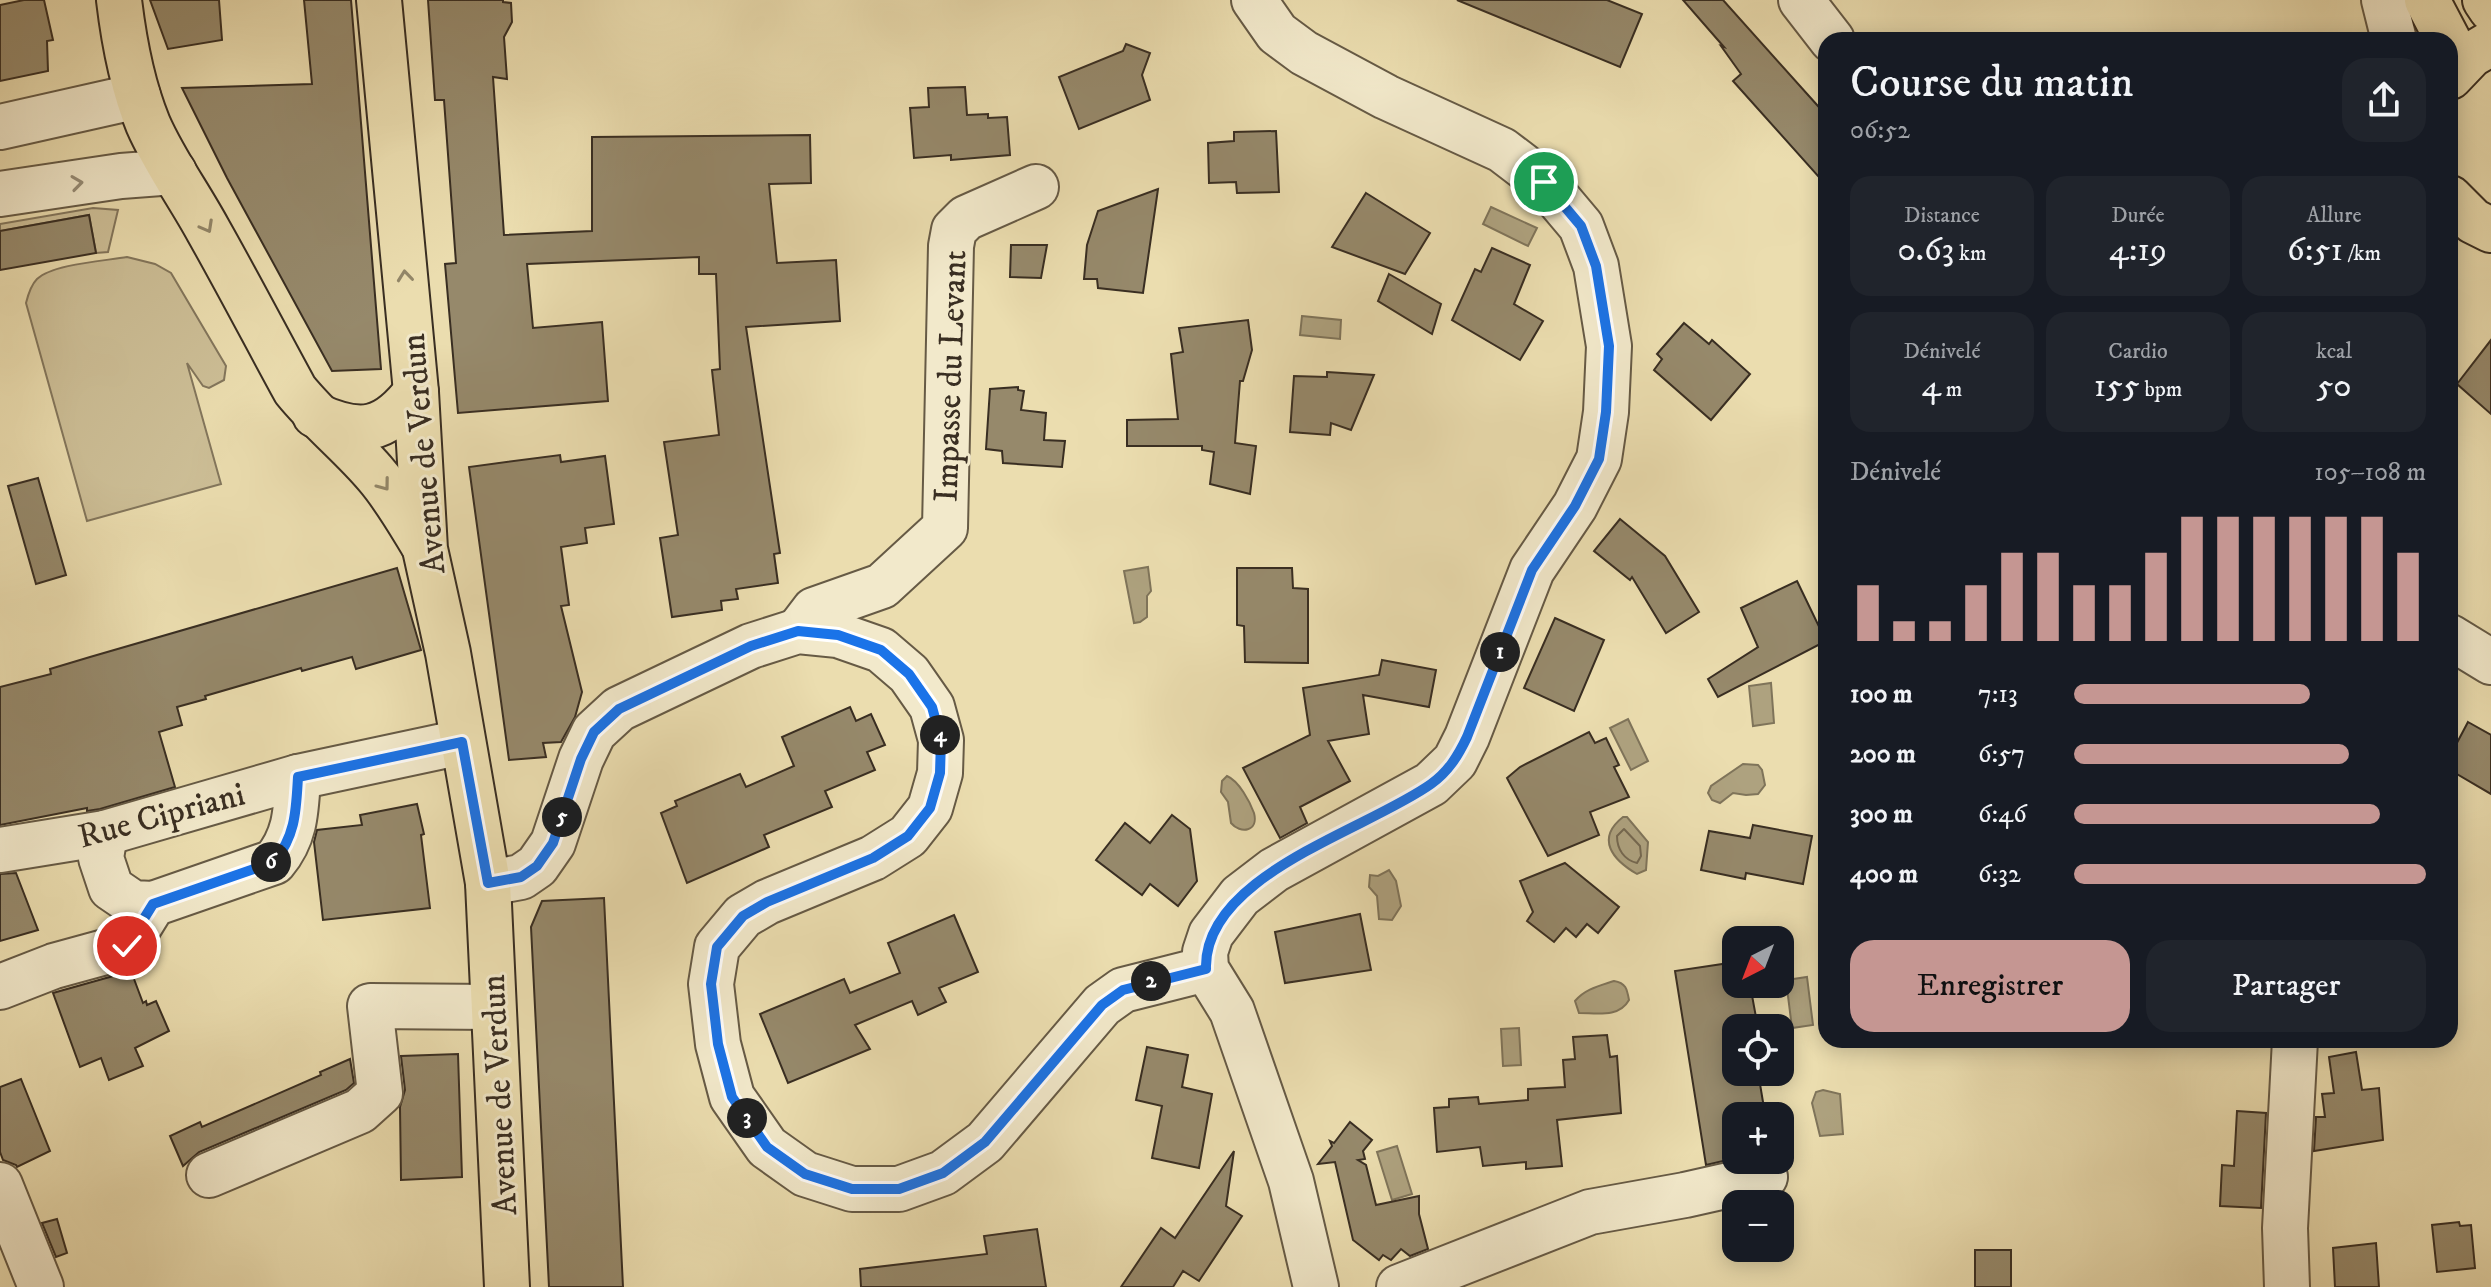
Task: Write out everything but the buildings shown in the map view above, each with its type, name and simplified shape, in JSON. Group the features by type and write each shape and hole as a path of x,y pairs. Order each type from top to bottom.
{"main road":[{"path":"119,0 124,40 149,126 295,390 315,415 376,474 402,508 425,549"},
{"name":"Avenue de Verdun","path":"379,0 416,392 425,549 448,653 488,883 507,1287"},
{"path":"2427,0 2439,32"},
{"path":"2485,0 2491,9"},
{"path":"2458,57 2471,55 2491,43"},
{"path":"315,415 337,425 358,429 370,427 383,424 402,411 416,392"}],"street":[{"path":"1254,0 1277,33 1304,53 1386,97 1502,150 1544,182 1581,226 1596,266 1609,346 1606,412 1599,459 1575,506 1532,570 1455,761 1431,784 1274,870 1240,896 1211,934 1205,952 1206,969 1232,1011 1291,1181 1312,1286"},
{"path":"1801,0 1826,32"},
{"path":"2384,0 2392,32"},
{"path":"0,127 138,96"},
{"path":"0,194 121,176 174,172"},
{"name":"Impasse du Levant","path":"798,631 814,610 882,586 945,528 951,246 954,230 966,218 1036,187"},
{"path":"488,883 521,877 537,866 553,843 581,759 594,732 619,709 751,646 798,631 838,635 881,650 909,674 932,707 941,740 940,773 930,808 908,836 873,858 767,902 743,916 717,947 711,984 718,1044 732,1097 767,1147 805,1174 852,1189 899,1189 943,1173 985,1142 1102,1005 1123,990 1206,969"},
{"path":"2458,642 2491,662"},
{"name":"Rue Cipriani","path":"0,850 105,833 298,777 462,742"},
{"path":"105,833 101,858 111,888 133,903 153,904 274,862 286,847 296,815 298,777"},
{"path":"0,987 54,966 127,946 153,904"},
{"path":"209,1175 360,1111 380,1093 370,1006 493,1007"},
{"path":"2287,1287 2285,1228 2295,1048"},
{"path":"1399,1287 1590,1212 1765,1177"},
{"path":"0,1185 41,1287"},
{"path":"2259,1287 2267,1255 2285,1228"}],"shaded area":[{"path":"93,208 118,210 108,252 96,253 89,215 0,231 0,224"},
{"path":"127,257 155,264 171,273 226,366 224,380 209,388 203,386 187,363 221,484 87,521 26,303 33,284 45,274 66,267"}],"water":[{"path":"1491,207 1537,228 1528,246 1483,224"},
{"path":"1302,316 1341,320 1340,339 1300,335"},
{"path":"1148,567 1151,591 1147,596 1147,617 1134,623 1124,571"},
{"path":"1771,683 1774,723 1753,726 1749,686"},
{"path":"1628,719 1648,761 1631,770 1610,728"},
{"path":"1743,764 1758,765 1762,770 1765,785 1758,794 1733,793 1720,803 1712,800 1708,793 1711,786"},
{"path":"1227,776 1240,787 1254,813 1254,824 1248,829 1239,829 1231,823 1228,802 1221,792 1222,781"},
{"path":"1623,817 1627,817 1648,842 1646,870 1637,874 1621,862 1610,848 1610,833"},
{"path":"1389,870 1396,881 1401,906 1392,920 1379,919 1377,896 1369,887 1370,875 1378,876"},
{"path":"1807,977 1813,1025 1794,1028 1794,1014 1790,1014 1788,998 1794,998 1794,979"},
{"path":"1614,981 1627,990 1629,1000 1625,1006 1614,1012 1579,1013 1575,1001 1579,997"},
{"path":"1519,1028 1521,1065 1503,1066 1501,1029"},
{"path":"1823,1090 1840,1094 1843,1134 1820,1136 1812,1103 1816,1092"},
{"path":"1397,1146 1412,1194 1392,1200 1377,1152"}],"route":[{"path":"127,946 153,904 274,862 286,847 296,815 298,777 462,742 488,883 521,877 537,866 553,843 581,759 594,732 619,709 751,646 798,631 838,635 881,650 909,674 932,707 941,740 940,773 930,808 908,836 873,858 767,902 743,916 717,947 711,984 718,1044 732,1097 767,1147 805,1174 852,1189 899,1189 943,1173 985,1142 1102,1005 1123,990 1206,969 1205,952 1211,934 1240,896 1274,870 1431,784 1455,761 1532,570 1575,506 1599,459 1606,412 1609,346 1596,266 1581,226 1544,182"}]}
